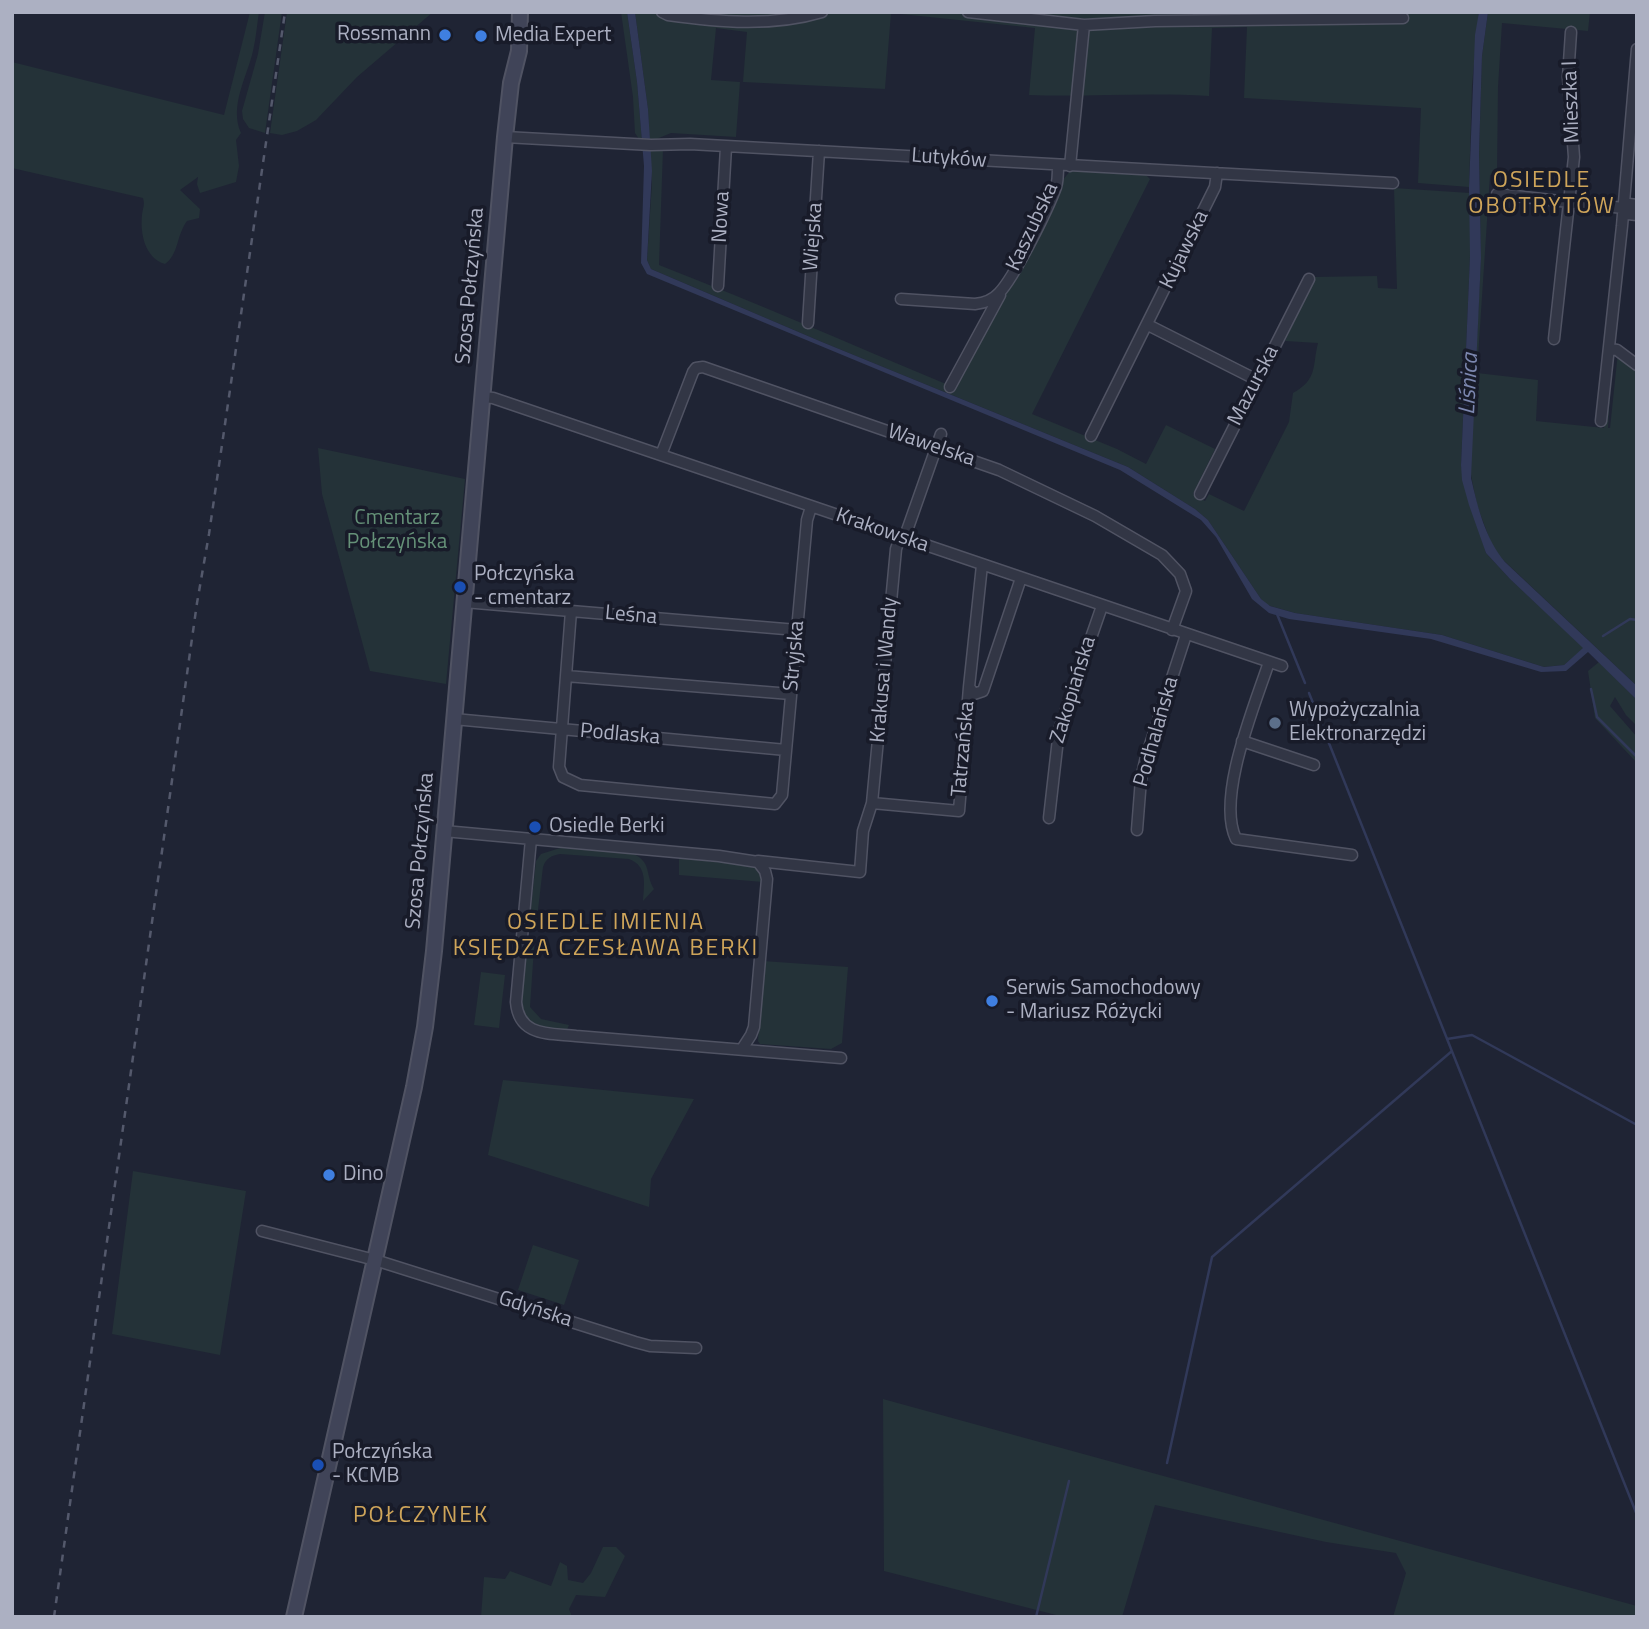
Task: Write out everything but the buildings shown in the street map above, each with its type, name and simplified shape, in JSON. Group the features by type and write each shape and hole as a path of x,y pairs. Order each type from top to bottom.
{"main road":[{"name":"Szosa Połczyńska","path":"295,1617 407,1121 425,1027 512,78 512,12"},
{"name":"Szosa Połczyńska","path":"512,78 519,51 520,12"}],"street":[{"path":"662,12 719,22 756,22 822,12"},
{"path":"968,12 1084,25 1155,21 1403,18"},
{"path":"1070,166 1084,25"},
{"name":"Mieszka I","path":"1554,339 1574,157 1568,77 1571,32"},
{"path":"1601,421 1637,49"},
{"name":"Lutyków","path":"505,137 820,151 1393,183"},
{"name":"Nowa","path":"718,286 726,147"},
{"name":"Wiejska","path":"808,323 820,151"},
{"name":"Kaszubska","path":"950,387 1033,236 1056,186 1058,166"},
{"name":"Kujawska","path":"1091,436 1215,187 1217,173"},
{"path":"1497,194 1623,208 1629,204 1637,205"},
{"path":"1623,208 1628,214 1637,215"},
{"name":"Mazurska","path":"1200,494 1309,279"},
{"name":"Kaszubska","path":"901,299 975,304 986,302 1004,288"},
{"path":"1148,325 1257,380"},
{"path":"1610,349 1618,350 1637,365"},
{"name":"Wawelska","path":"660,455 693,372 696,368 703,367 999,470 1095,516 1162,555 1180,574 1186,586 1185,597 1172,630"},
{"name":"Krakowska","path":"482,397 493,398 1282,666"},
{"name":"Krakusa i Wandy","path":"752,860 860,872 863,831 872,803 896,549 942,434"},
{"name":"Stryjska","path":"561,729 560,770 563,777 572,783 775,804 782,795 807,520 811,507"},
{"name":"Tatrzańska","path":"872,803 959,811 982,565"},
{"name":"Tatrzańska","path":"969,687 974,694 983,691 1021,578"},
{"name":"Leśna","path":"464,602 797,630"},
{"name":"Zakopiańska","path":"1049,818 1059,730 1102,606"},
{"path":"561,729 571,611"},
{"name":"Podhalańska","path":"1137,830 1141,779 1186,635"},
{"path":"1269,662 1242,741 1232,807 1232,830 1236,839 1352,855"},
{"path":"566,676 791,694"},
{"name":"Podlaska","path":"454,719 786,750"},
{"path":"1242,741 1314,765"},
{"path":"444,831 752,860 761,864 767,879 754,1027 742,1049"},
{"path":"531,839 516,1002 518,1013 532,1030 552,1034 841,1058"},
{"name":"Gdyńska","path":"262,1231 375,1260 635,1342 650,1346 696,1348"}],"green space":[{"path":"250,12 259,12 253,51 238,102 241,133 236,140 239,166 236,182 200,193 198,177 180,190 200,209 199,218 187,221 173,255 165,264 148,251 145,244 142,230 143,198 12,168 12,62 224,115"},
{"path":"265,12 282,12 265,133 249,128 243,119 242,111 258,54"},
{"path":"287,12 433,12 357,77 316,120 297,131 282,135 270,133"},
{"path":"621,12 627,12 642,140 635,133 633,97"},
{"path":"635,12 1479,12 1472,85 1469,187 1418,183 1421,108 1244,98 1247,27 1212,28 1209,96 1029,95 1035,28 891,13 885,89 743,82 747,32 716,28 711,80 740,82 736,137 671,133 649,140 648,109"},
{"path":"1488,12 1590,12 1588,31 1502,23 1497,174 1490,175 1477,373 1538,380 1536,421 1604,428 1611,378 1610,428 1618,352 1637,368 1637,686 1499,556 1491,543 1477,505 1470,470 1481,258 1479,153 1482,56"},
{"path":"649,149 663,149 659,265 946,384 1012,282 1062,181 1071,170 1144,173 1150,179 1032,414 1146,464 1166,425 1215,449 1193,494 1205,501 1209,494 1244,511 1289,422 1293,393 1307,383 1313,372 1318,343 1285,341 1314,277 1377,276 1378,288 1397,289 1394,188 1470,193 1461,465 1486,553 1584,648 1564,665 1544,667 1442,635 1295,613 1267,605 1208,520 1128,467 651,269 647,260 652,183"},
{"name":"Cmentarz Połczyńska","path":"318,448 465,479 446,684 370,671 322,494"},
{"path":"1599,662 1637,700 1637,726 1626,715 1615,697 1610,706 1637,737 1637,763 1595,718 1588,671"},
{"path":"560,848 629,852 637,855 645,863 654,889 643,901 642,871 629,859 560,854 554,856 547,859 543,867 536,927 531,930 529,926 536,861 541,854"},
{"path":"679,858 753,866 759,871 763,882 679,875"},
{"path":"526,944 534,944 530,1007 541,1019 569,1025 567,1030 537,1025 525,1014 522,1006 522,984"},
{"path":"763,961 848,967 842,1043 831,1049 760,1044 758,1041"},
{"path":"481,972 505,975 499,1028 474,1025"},
{"path":"503,1080 694,1099 651,1179 649,1207 488,1155"},
{"path":"133,1171 246,1191 220,1355 112,1334"},
{"path":"533,1245 579,1260 564,1305 518,1290"},
{"path":"883,1399 1637,1606 1637,1617 1393,1617 1406,1573 1396,1553 1326,1542 1155,1505 1122,1617 1064,1617 884,1571"},
{"path":"603,1547 616,1547 625,1556 605,1597 576,1595 569,1609 572,1617 481,1617 484,1577 505,1579 510,1571 551,1586 560,1562 567,1566 568,1580 583,1583 591,1573"}],"water":[{"name":"Liśnica","path":"627,12 635,12 648,109 652,171 647,260 651,269 1128,467 1208,520 1261,599 1270,606 1295,613 1442,635 1544,667 1564,665 1583,648 1486,553 1462,480 1475,35 1479,12 1488,12 1482,56 1479,153 1481,258 1471,478 1487,533 1498,553 1637,686 1637,700 1588,652 1566,671 1541,672 1431,639 1289,619 1269,613 1252,599 1216,537 1201,520 1120,470 647,274 641,263 644,166 637,82"}],"waterway":[{"path":"1277,614 1305,683"},
{"path":"1603,636 1630,619 1637,620"},
{"path":"1591,689 1597,717 1637,757"},
{"path":"1309,693 1637,1515"},
{"path":"1447,1039 1472,1035 1637,1125"},
{"path":"1167,1463 1212,1257 1452,1051"},
{"path":"1036,1617 1069,1481"}],"railway":[{"path":"54,1617 197,603 285,12"}],"place":[{"name":"Rossmann","path":"445,35"},
{"name":"Media Expert","path":"481,36"},
{"name":"Połczyńska - cmentarz","path":"460,587"},
{"name":"Wypożyczalnia Elektronarzędzi","path":"1275,723"},
{"name":"Osiedle Berki","path":"535,827"},
{"name":"Serwis Samochodowy - Mariusz Różycki","path":"992,1001"},
{"name":"Dino","path":"329,1175"},
{"name":"Połczyńska - KCMB","path":"318,1465"}],"district":[{"name":"OSIEDLE OBOTRYTÓW","path":"1542,194"},
{"name":"OSIEDLE IMIENIA KSIĘDZA CZESŁAWA BERKI","path":"606,936"},
{"name":"POŁCZYNEK","path":"421,1516"}]}
